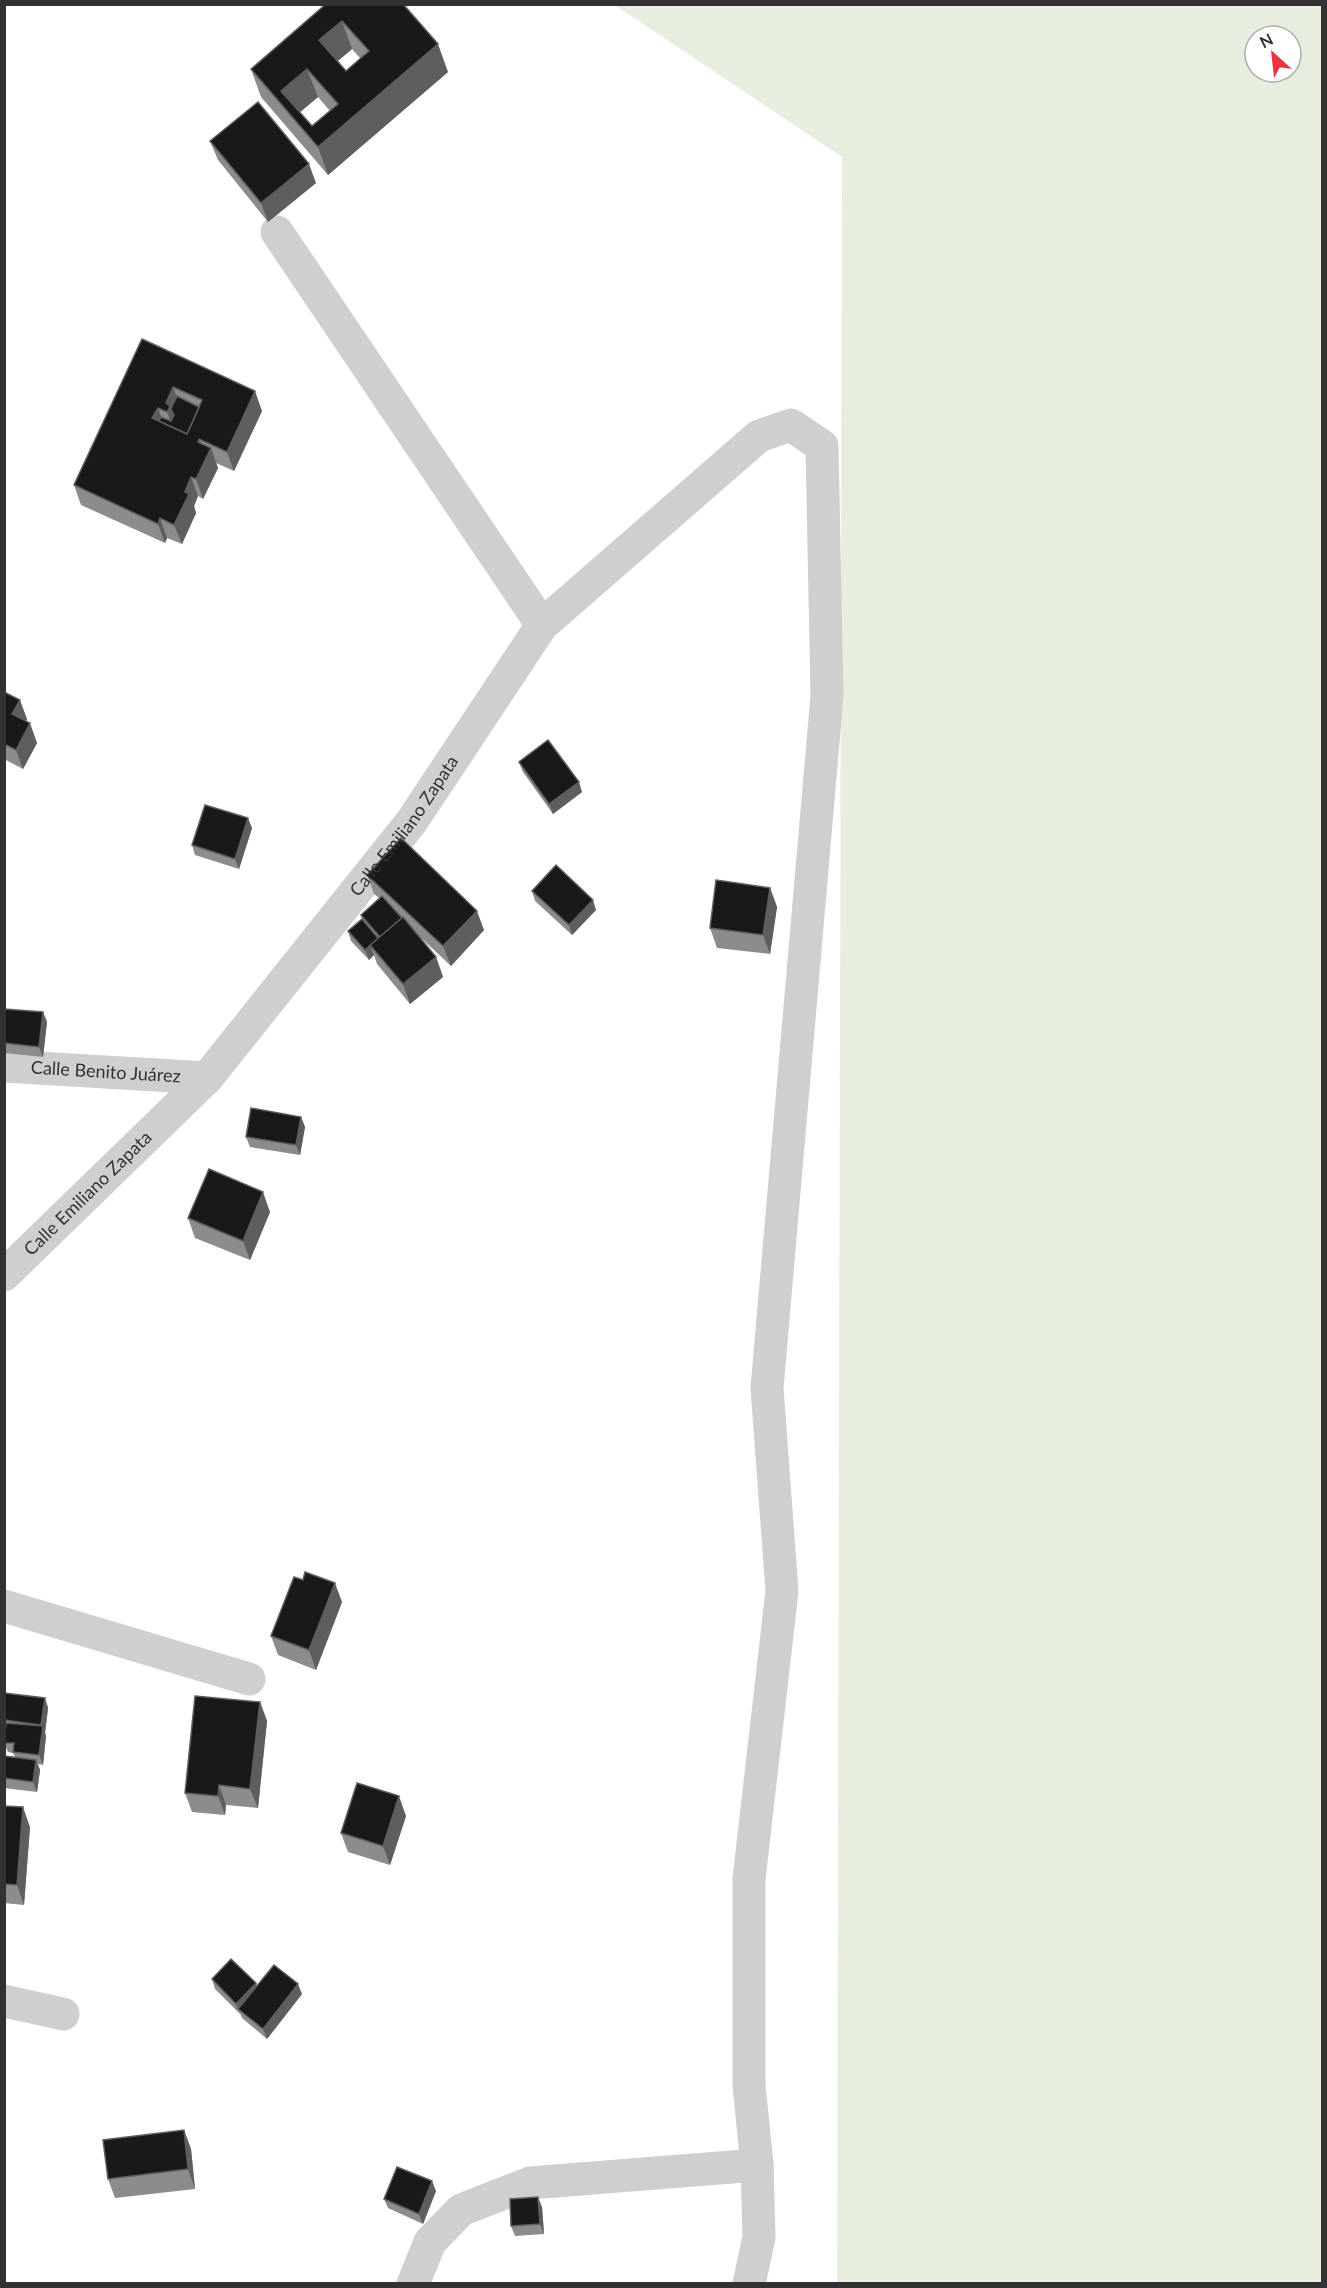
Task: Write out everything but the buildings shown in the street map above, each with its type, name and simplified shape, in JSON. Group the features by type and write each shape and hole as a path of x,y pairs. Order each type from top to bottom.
{"street":[{"path":"278,232 542,625"},
{"name":"Calle Emiliano Zapata","path":"4,1275 207,1078 412,821 542,625 759,436 791,425 822,446 827,696 767,1388 782,1591 749,1879 749,2085 757,2165"},
{"name":"Calle Benito Juárez","path":"4,1066 207,1078"},
{"path":"4,1606 249,1679"},
{"path":"4,2001 63,2014"},
{"path":"413,2283 430,2242 461,2210 530,2183 757,2165 759,2237 749,2283"}],"shaded area":[{"path":"615,5 1322,5 1322,2283 837,2283 842,157"}]}
